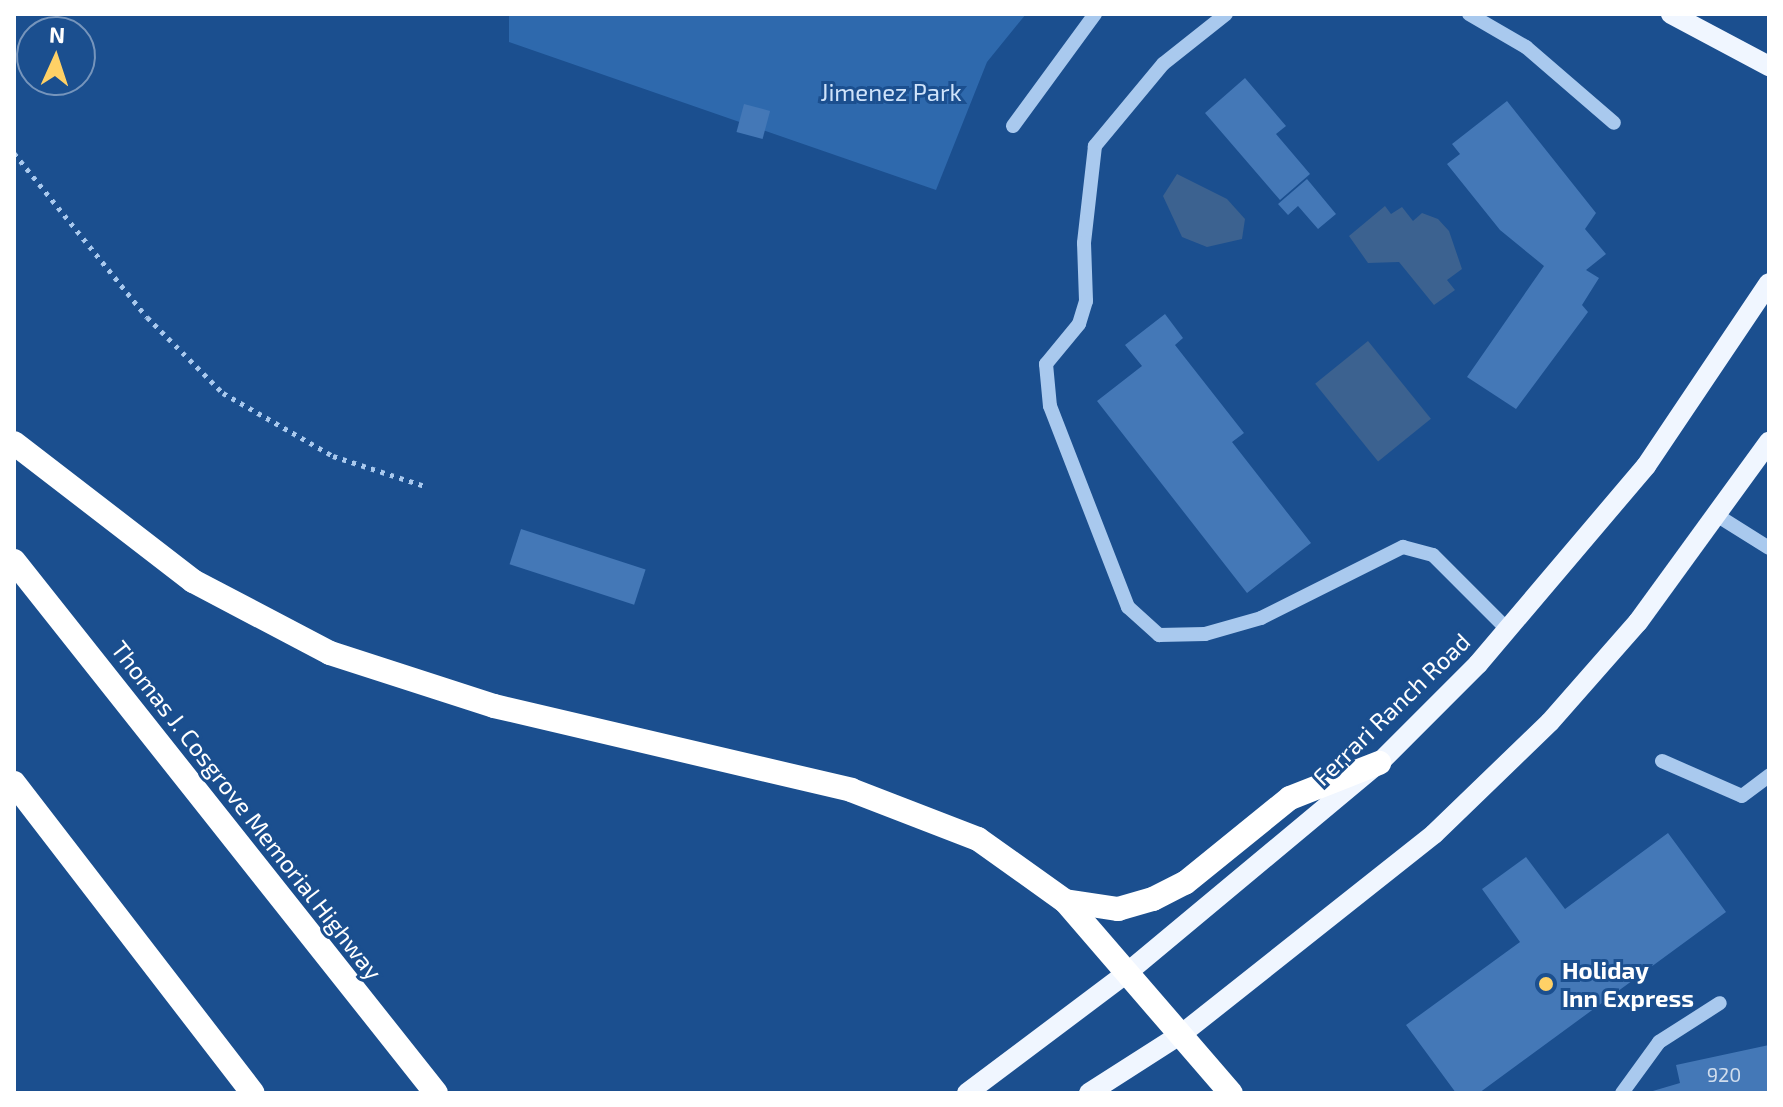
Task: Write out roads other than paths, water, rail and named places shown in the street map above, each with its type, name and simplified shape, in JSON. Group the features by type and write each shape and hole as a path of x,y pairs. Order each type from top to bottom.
{"highway":[{"path":"14,443 193,581 330,653 494,706 917,812 978,839 1065,901 1183,1033 1231,1093"},
{"name":"Thomas J. Cosgrove Memorial Highway","path":"14,561 436,1093"},
{"path":"1065,901 1118,909 1153,899 1185,883 1290,798 1379,763"},
{"path":"14,783 253,1093"}],"main road":[{"path":"1671,14 1769,66"},
{"name":"Ferrari Ranch Road","path":"967,1093 1128,972 1379,763 1508,630 1646,466 1769,283"},
{"path":"1089,1093 1183,1033 1434,834 1550,722 1718,516 1769,442"}],"lane":[{"path":"1013,126 1095,14"},
{"path":"1226,14 1163,64 1095,146 1086,194 1086,301 1079,324 1046,364 1050,406 1128,607 1159,635 1205,634 1261,618 1403,547 1433,555 1508,630"},
{"path":"1469,14 1526,47 1614,123"},
{"path":"1718,516 1769,548"},
{"path":"1662,761 1742,796 1769,776"},
{"path":"1622,1093 1659,1042 1720,1003"}],"place":[{"name":"Holiday Inn Express","path":"1546,984"}],"park label":[{"name":"Jimenez Park","path":"891,92"}]}
